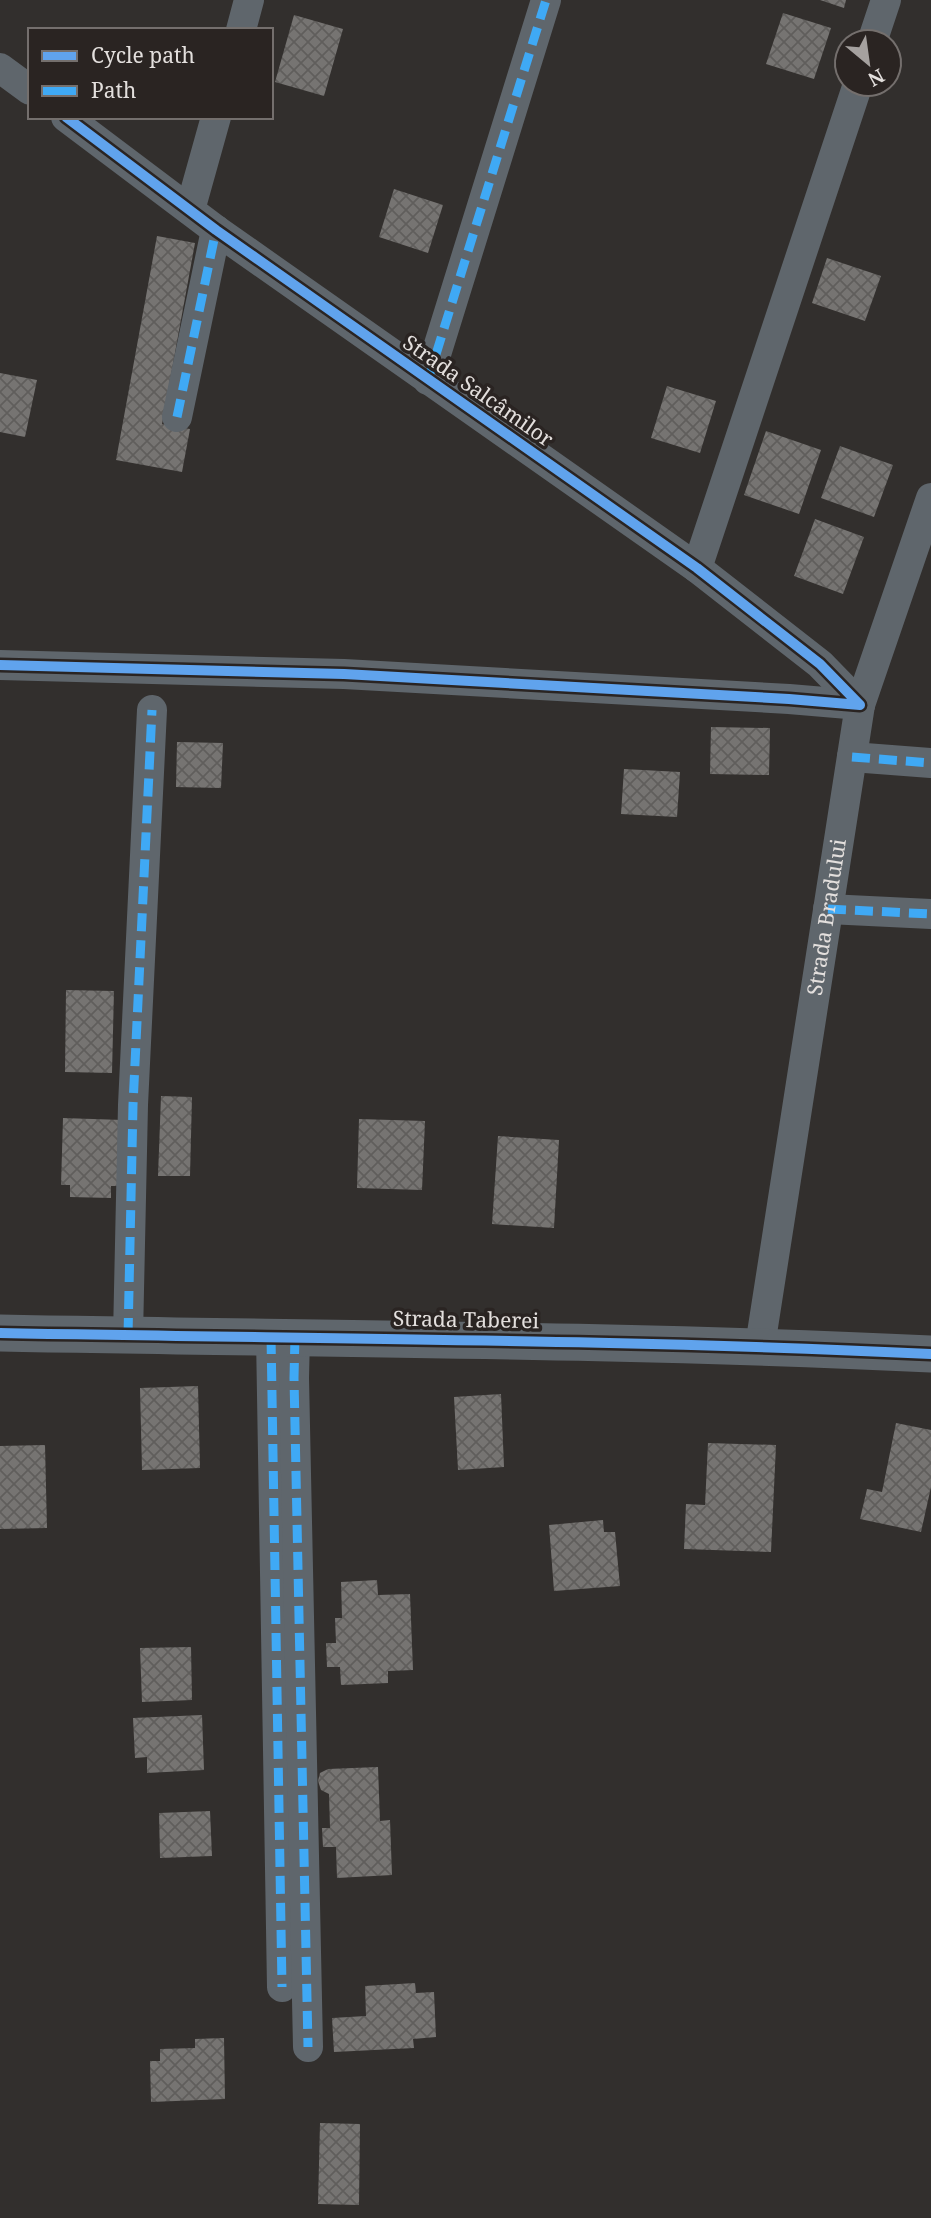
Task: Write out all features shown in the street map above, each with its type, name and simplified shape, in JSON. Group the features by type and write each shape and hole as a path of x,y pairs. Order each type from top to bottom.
{"street":[{"path":"242,28 249,0"},
{"path":"428,380 546,0"},
{"path":"877,28 886,0"},
{"path":"0,68 28,89"},
{"path":"697,568 853,98"},
{"name":"Strada Salcâmilor","path":"69,119 216,230 697,568 820,664 860,705"},
{"path":"190,210 215,119"},
{"path":"177,416 216,230"},
{"name":"Strada Bradului","path":"760,1346 860,705 931,498"},
{"path":"0,665 344,674 860,705"},
{"path":"128,1336 134,1091 152,710"},
{"path":"852,757 931,763"},
{"path":"828,909 931,914"},
{"name":"Strada Taberei","path":"0,1333 760,1346 931,1354"},
{"path":"282,1987 283,1336"},
{"path":"283,1336 293,1378 308,2047"}],"building":[{"path":"820,0 846,0 844,8"},
{"path":"783,13 831,28 814,79 766,64"},
{"path":"294,15 343,29 324,96 275,82"},
{"path":"394,189 443,205 428,253 379,237"},
{"path":"157,236 195,243 162,424 190,429 182,472 116,460"},
{"path":"827,258 881,276 865,321 812,303"},
{"path":"0,373 37,380 25,437 0,432"},
{"path":"667,386 716,401 700,453 651,438"},
{"path":"766,431 821,450 799,514 744,495"},
{"path":"840,446 893,465 874,517 821,498"},
{"path":"815,519 864,537 843,594 794,576"},
{"path":"711,727 770,728 769,775 710,774"},
{"path":"177,742 223,743 221,788 176,787"},
{"path":"624,769 680,772 677,817 621,814"},
{"path":"66,990 114,991 112,1073 65,1072"},
{"path":"161,1096 192,1097 190,1176 158,1176"},
{"path":"63,1118 123,1120 121,1186 111,1186 111,1198 70,1197 70,1185 61,1185"},
{"path":"359,1119 425,1121 422,1190 357,1188"},
{"path":"498,1136 559,1140 554,1228 492,1224"},
{"path":"198,1386 200,1468 142,1470 140,1388"},
{"path":"501,1394 504,1467 458,1470 454,1397"},
{"path":"896,1423 931,1430 931,1487 921,1532 860,1519 867,1489 882,1492"},
{"path":"708,1443 776,1445 771,1552 684,1549 686,1504 705,1505"},
{"path":"45,1445 47,1528 0,1529 0,1446"},
{"path":"603,1520 604,1532 615,1532 620,1586 554,1591 549,1525"},
{"path":"377,1580 378,1595 410,1594 413,1670 388,1671 388,1683 341,1685 340,1667 327,1667 326,1643 336,1643 335,1618 342,1618 341,1582"},
{"path":"191,1647 192,1700 142,1702 140,1648"},
{"path":"202,1715 204,1770 147,1773 147,1757 135,1758 133,1718"},
{"path":"378,1767 380,1821 390,1820 392,1875 337,1878 336,1847 323,1847 322,1828 330,1828 329,1794 321,1790 318,1781 320,1773 328,1769"},
{"path":"210,1811 212,1856 160,1858 159,1813"},
{"path":"415,1983 416,1993 434,1992 436,2037 413,2039 414,2048 334,2052 332,2018 366,2016 365,1986"},
{"path":"224,2038 225,2099 151,2102 150,2061 160,2061 160,2049 195,2048 195,2039"},
{"path":"320,2123 360,2124 359,2205 318,2204"}],"marked path":[{"path":"428,380 546,0"},
{"path":"177,417 216,230"},
{"path":"128,1336 133,1105 152,710"},
{"path":"852,757 931,763"},
{"path":"828,909 931,914"},
{"path":"271,1336 282,1987"},
{"path":"295,1336 308,2047"}],"cycle path":[{"path":"69,119 216,230 697,568 820,664 860,705"},
{"path":"0,665 344,674 860,705"},
{"path":"0,1333 582,1342 931,1354"}]}
